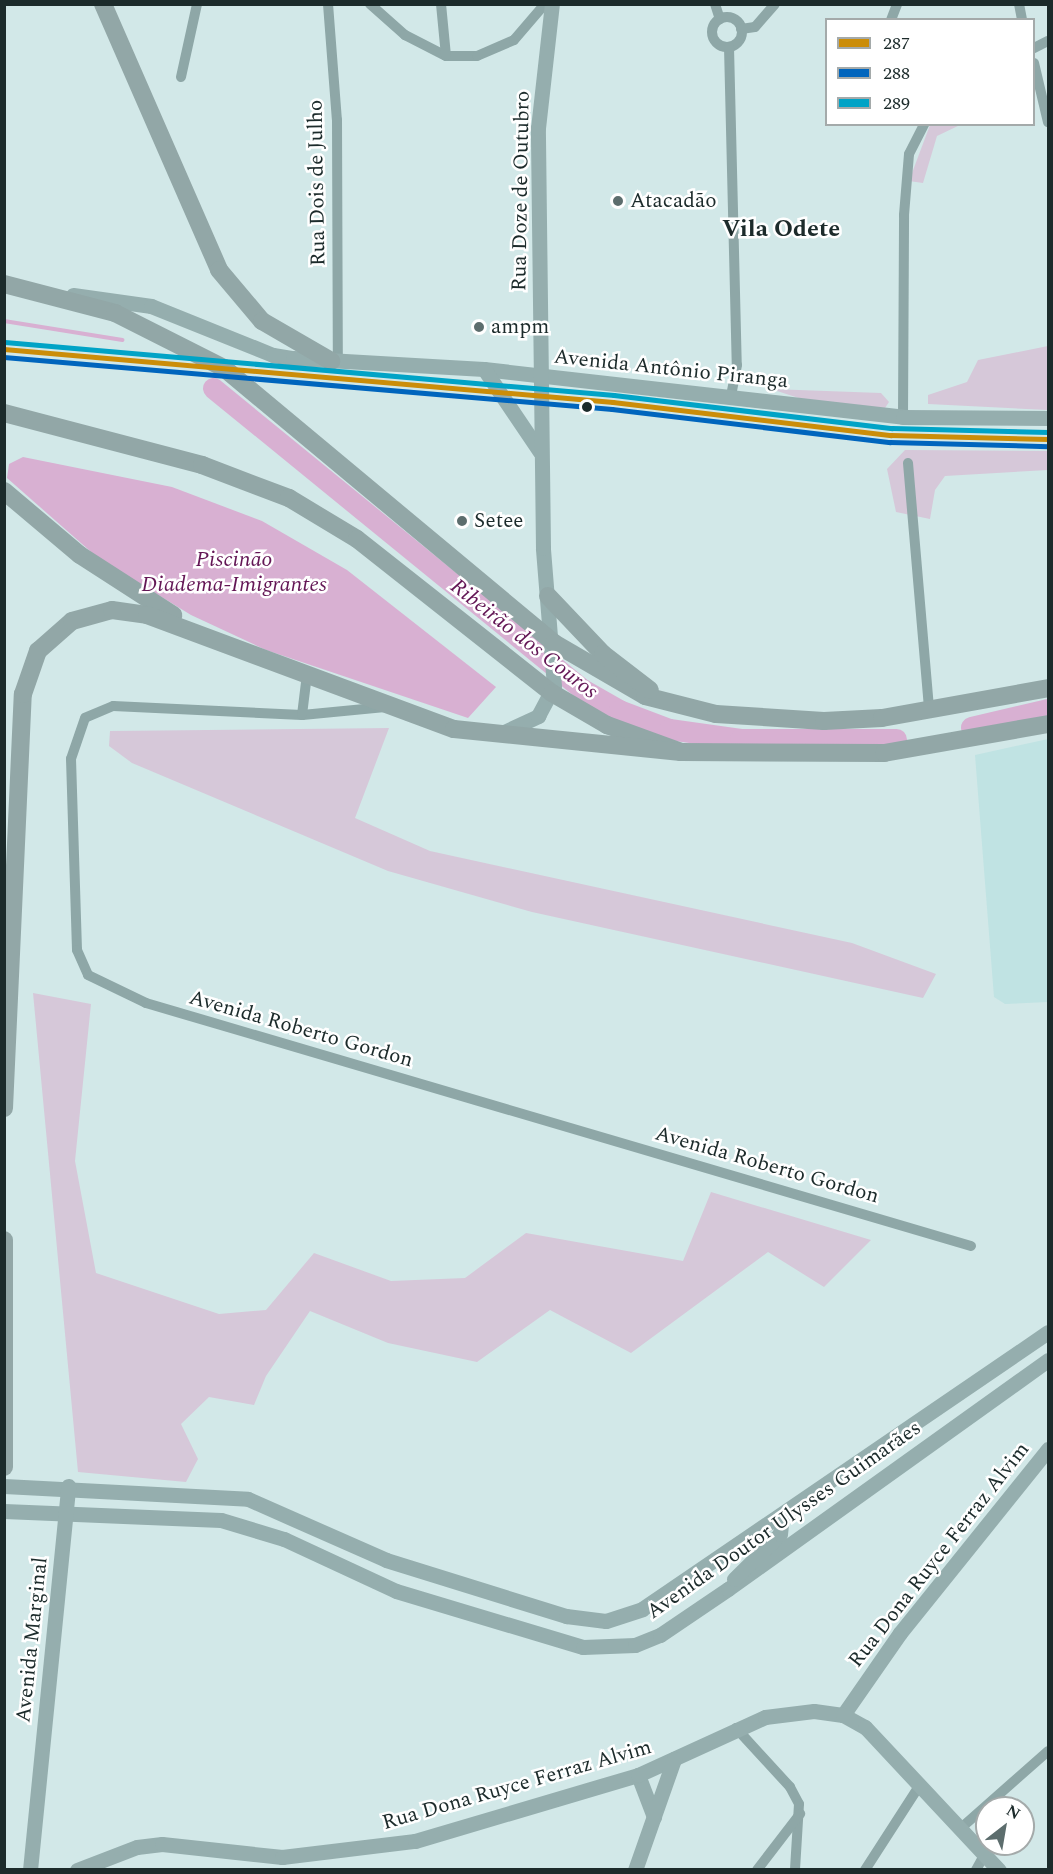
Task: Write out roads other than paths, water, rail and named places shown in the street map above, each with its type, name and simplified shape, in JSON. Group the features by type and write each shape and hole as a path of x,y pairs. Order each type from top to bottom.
{"highway":[{"path":"103,4 219,270 262,321 335,361"},
{"path":"4,284 49,292 142,323 224,368 554,647 620,685 671,705 824,721 929,710 1048,688"},
{"path":"4,413 202,465 289,498 357,539 553,690 607,725 681,752"},
{"path":"4,491 112,578 214,637"},
{"path":"548,596 603,654 671,705"},
{"path":"4,1108 22,694 29,670 53,635 93,612 130,611 214,637 307,676 388,706 490,736 681,752 884,753 1048,724"},
{"path":"4,1240 7,1361 4,1467"}],"main road":[{"name":"Rua Doze de Outubro","path":"552,4 538,128 542,455 548,596 554,647 553,690"},
{"name":"Avenida Antônio Piranga","path":"49,292 151,306 273,356 484,369 903,417 1048,418"},
{"path":"484,369 542,455"},
{"path":"490,736 538,716 553,690"},
{"name":"Avenida Doutor Ulysses Guimarães","path":"4,1486 68,1486 219,1494 293,1515 386,1560 566,1616 606,1622 642,1609 782,1516 1048,1332"},
{"name":"Avenida Doutor Ulysses Guimarães","path":"4,1511 214,1519 257,1529 396,1592 583,1647 648,1640 728,1589 1048,1360"},
{"name":"Rua Dona Ruyce Ferraz Alvim","path":"77,1869 137,1847 162,1844 282,1857 371,1849 638,1775 736,1728 785,1713 843,1714 900,1633 1048,1449"},
{"name":"Avenida Marginal","path":"30,1869 68,1486"},
{"path":"214,1519 229,1516 287,1533 294,1528 293,1515"},
{"path":"728,1589 746,1561 780,1534 782,1516"},
{"path":"304,1551 306,1537 314,1534 363,1559 386,1560"},
{"path":"843,1714 865,1727 975,1843"},
{"path":"635,1869 674,1759"},
{"path":"638,1775 654,1817"},
{"path":"987,1856 999,1869"}],"street":[{"path":"190,4 194,19"},
{"path":"181,77 197,4"},
{"name":"Rua Dois de Julho","path":"328,4 337,120 335,361"},
{"path":"370,4 405,35 446,56 496,51 545,4"},
{"path":"441,4 446,56"},
{"path":"715,4 720,19"},
{"path":"741,29 754,27 775,4"},
{"path":"720,19 735,21 741,29 740,39 729,47 713,39 713,25 720,19"},
{"path":"729,47 737,365 730,396"},
{"path":"1035,67 1048,122"},
{"path":"903,417 904,215 909,154 923,126"},
{"path":"908,463 929,710"},
{"path":"302,715 307,676"},
{"name":"Avenida Roberto Gordon","path":"388,706 302,715 113,706 85,718 72,744 75,920 81,962 99,984 146,1004 971,1246"},
{"path":"736,1728 790,1787 800,1814 795,1869"},
{"path":"961,1828 1048,1751"},
{"path":"865,1869 921,1784"},
{"path":"757,1869 800,1814"},
{"path":"976,1869 984,1856"}],"water":[{"name":"Piscinão Diadema-Imigrantes","path":"23,457 172,487 262,521 347,570 496,687 468,718 266,650 191,615 98,558 7,478 9,464"}],"waterway":[{"name":"Ribeirão dos Couros","path":"4,321 122,340"},
{"name":"Ribeirão dos Couros","path":"213,388 582,689 619,710 669,729 740,739 896,739"},
{"name":"Ribeirão dos Couros","path":"971,727 1048,709"}],"place":[{"name":"Atacadão","path":"618,201"},
{"name":"ampm","path":"479,327"},
{"name":"Setee","path":"462,521"}],"district":[{"name":"Vila Odete","path":"781,230"}]}
